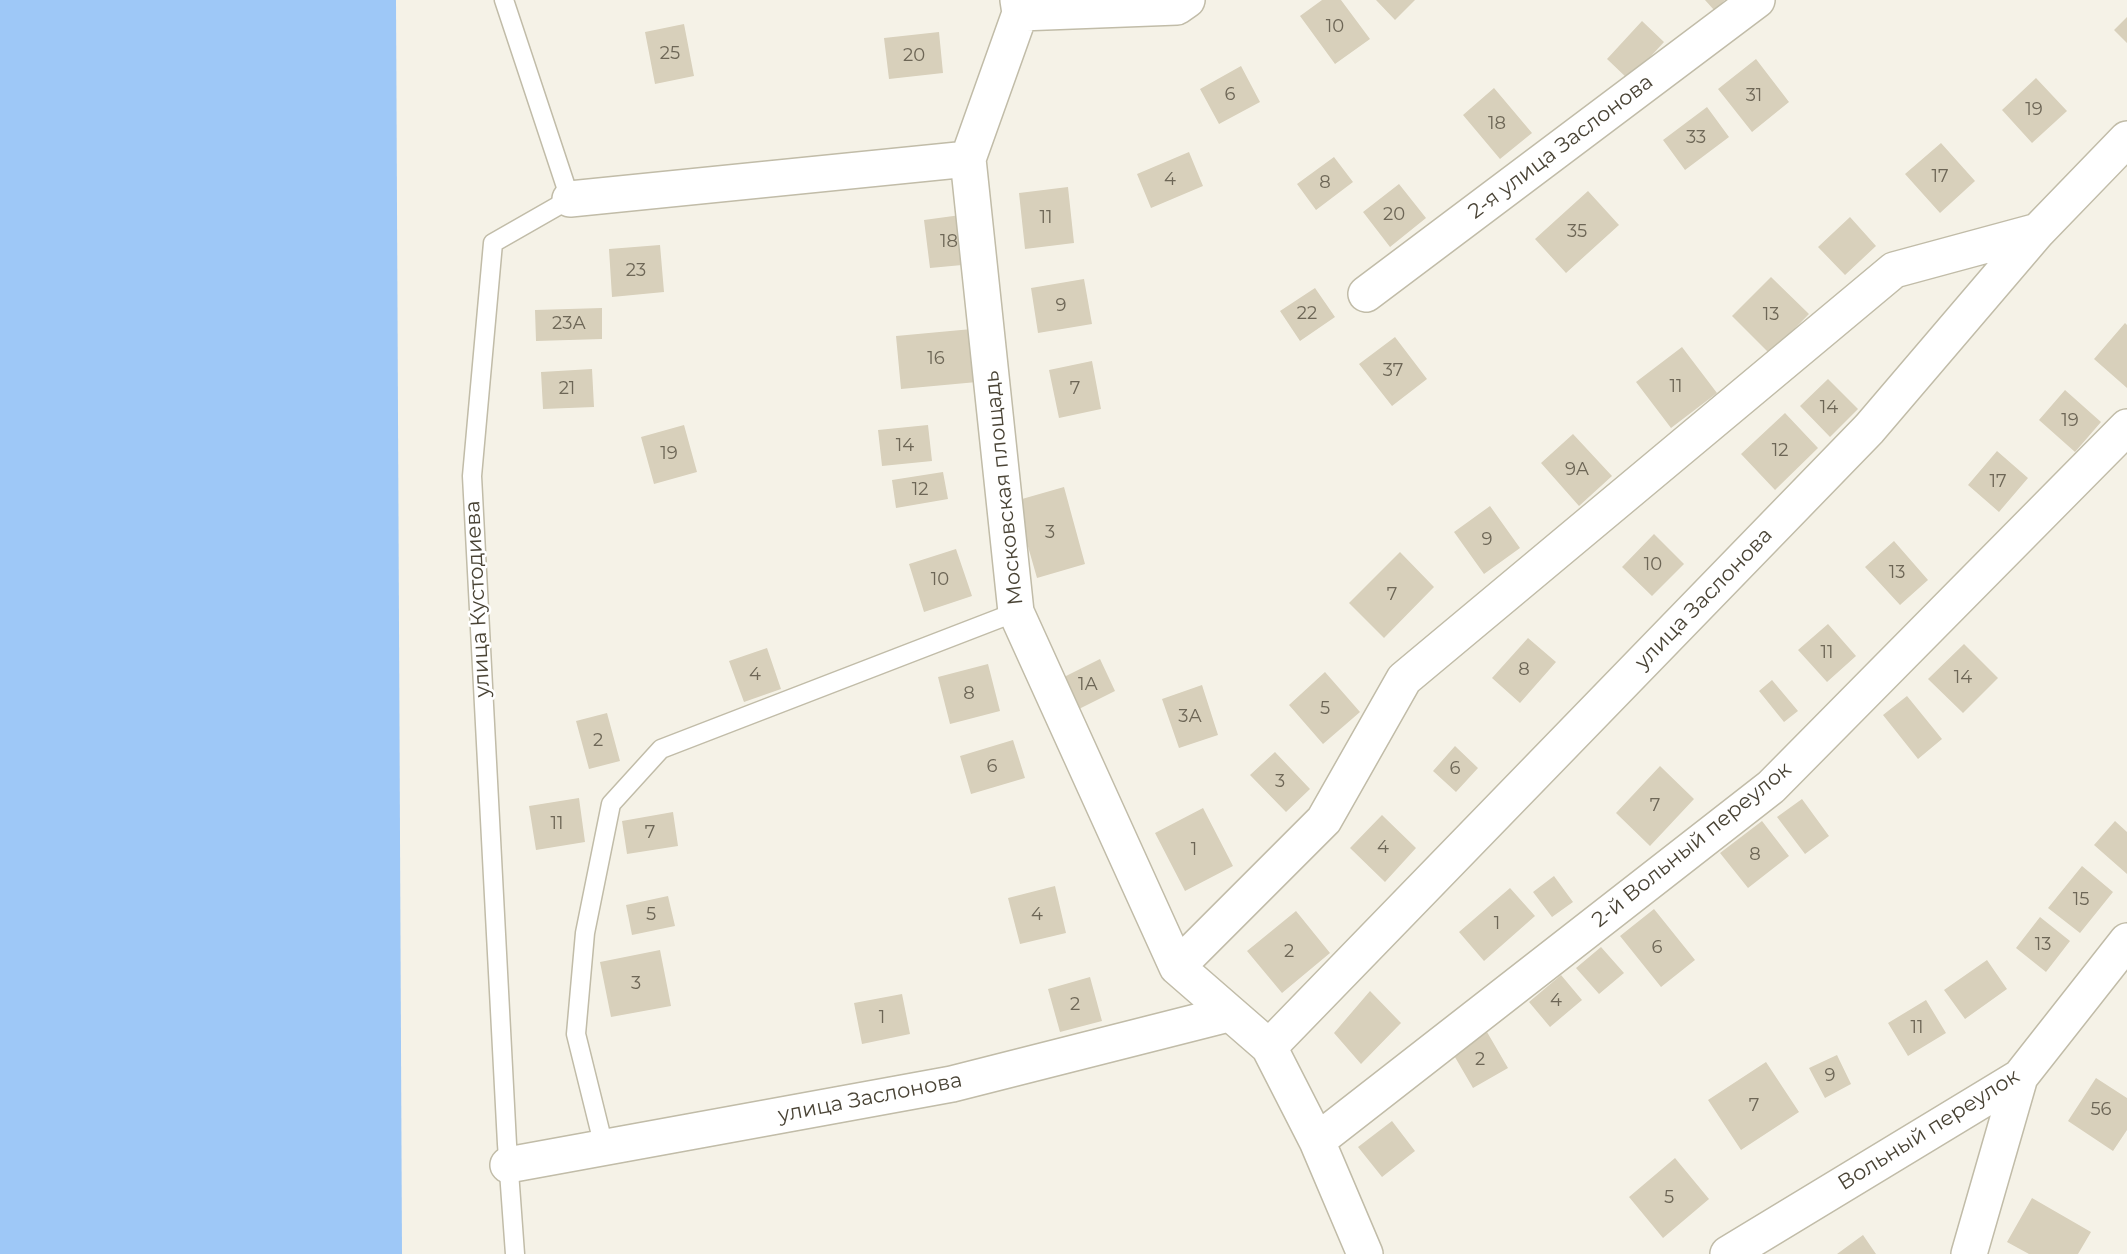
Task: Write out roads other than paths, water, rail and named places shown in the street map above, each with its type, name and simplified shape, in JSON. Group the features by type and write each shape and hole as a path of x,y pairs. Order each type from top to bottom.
{"street":[{"path":"1019,6 1178,7 1187,0"},
{"name":"2-я улица Заслонова","path":"1366,294 1757,0"},
{"name":"Московская площадь","path":"1019,6 968,159 1016,612 1177,967 1269,1047"},
{"name":"улица Заслонова","path":"1269,1047 1869,429 2038,231 2127,139"},
{"path":"570,199 968,159"},
{"path":"1177,967 1324,820 1404,679 1894,270 2038,231"},
{"name":"2-й Вольный переулок","path":"1317,1141 1771,787 2127,427"},
{"name":"Вольный переулок","path":"1728,1254 2020,1077 2127,941"},
{"name":"улица Заслонова","path":"508,1165 952,1084 1228,1014"},
{"path":"1269,1047 1317,1141 1365,1254"},
{"path":"1969,1254 2020,1077"}],"lane":[{"path":"504,0 570,199"},
{"name":"улица Кустодиева","path":"515,1254 472,476 493,243 570,199"},
{"path":"604,1147 576,1034 585,933 611,804 661,749 1016,612"}],"water":[{"path":"0,0 396,0 402,1254 0,1254"}]}
